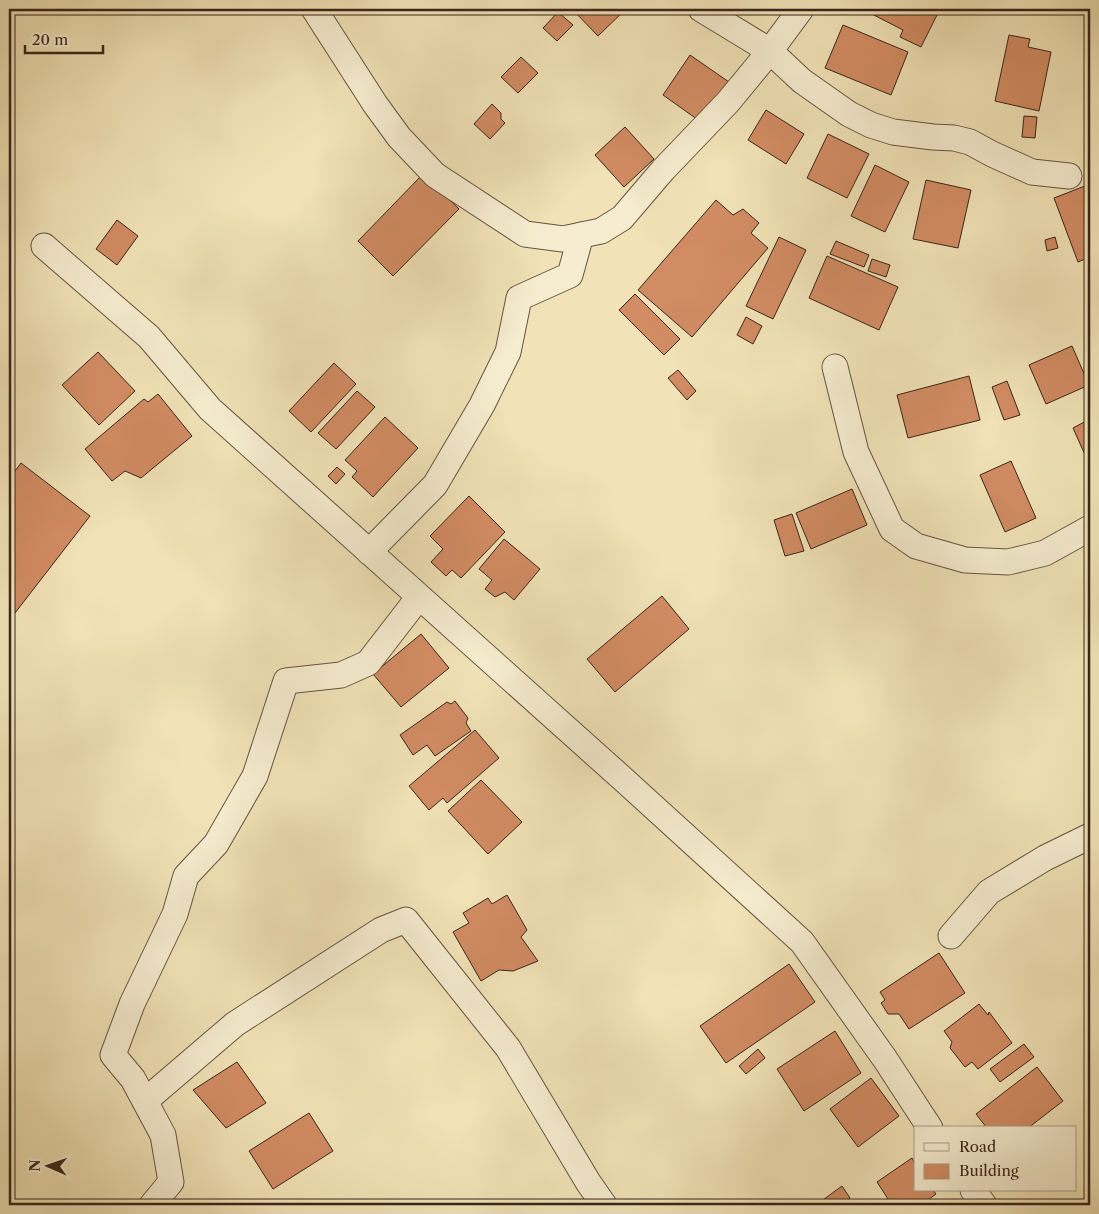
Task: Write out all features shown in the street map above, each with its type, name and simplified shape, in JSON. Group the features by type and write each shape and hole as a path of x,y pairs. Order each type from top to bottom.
{"street":[{"path":"314,9 375,104 400,137 435,175 525,234 563,239 601,231 622,218 663,170 728,102 770,51 801,9"},
{"path":"701,9 770,51 802,81 849,114 871,125 893,132 954,138 970,142 1032,172 1069,176"},
{"path":"369,552 435,485 482,405 508,352 519,298 570,275 581,235"},
{"path":"44,246 149,337 210,409 802,942 885,1059 929,1126"},
{"path":"835,367 856,452 892,529 916,546 965,560 1008,562 1045,553 1090,528"},
{"path":"152,1205 171,1182 163,1135 134,1078 113,1055 132,1004 175,914 186,876 216,844 255,776 286,681 341,675 368,664 412,606"},
{"path":"951,936 989,892 1045,858 1090,836"},
{"path":"145,1101 235,1024 381,930 406,920 508,1048 588,1182 604,1205"},
{"path":"974,1192 984,1205"}],"building":[{"path":"572,9 626,9 598,36"},
{"path":"870,9 940,9 921,47 900,37 903,30 868,12"},
{"path":"558,12 573,25 557,41 543,28"},
{"path":"843,25 908,52 891,95 825,68"},
{"path":"1009,35 1030,39 1028,47 1051,52 1039,111 995,101"},
{"path":"690,55 729,82 701,122 663,95"},
{"path":"521,57 538,73 518,93 501,77"},
{"path":"492,104 501,113 501,119 505,123 490,139 474,124"},
{"path":"766,110 804,134 786,164 748,140"},
{"path":"1024,116 1037,117 1035,138 1022,137"},
{"path":"625,127 654,159 624,187 595,155"},
{"path":"828,134 869,154 847,198 807,178"},
{"path":"875,165 909,182 885,232 851,216"},
{"path":"423,174 459,209 393,276 358,241"},
{"path":"926,180 971,190 958,248 913,239"},
{"path":"1090,184 1090,257 1078,262 1054,198"},
{"path":"716,200 733,215 743,209 759,223 751,233 768,248 692,337 638,290"},
{"path":"117,220 138,236 117,265 96,249"},
{"path":"779,237 806,250 773,319 746,306"},
{"path":"1055,237 1058,248 1047,251 1045,240"},
{"path":"836,241 869,255 864,267 830,254"},
{"path":"827,256 898,287 879,330 809,298"},
{"path":"872,259 890,265 886,277 868,271"},
{"path":"635,294 680,339 664,355 619,310"},
{"path":"746,317 762,326 753,344 737,335"},
{"path":"1072,346 1089,385 1046,404 1029,365"},
{"path":"98,352 135,391 99,425 62,385"},
{"path":"334,363 356,384 311,432 289,411"},
{"path":"678,370 696,391 687,400 668,378"},
{"path":"969,376 980,420 908,438 897,395"},
{"path":"1007,381 1020,415 1004,420 992,387"},
{"path":"357,391 375,407 336,449 318,433"},
{"path":"158,394 192,436 141,478 125,471 112,481 85,449 144,399 148,402"},
{"path":"385,417 418,448 373,497 352,477 357,471 345,460"},
{"path":"1090,419 1090,466 1073,428"},
{"path":"1011,461 1036,518 1005,532 980,475"},
{"path":"21,463 90,516 15,613 9,608 9,479"},
{"path":"337,467 345,474 336,484 328,476"},
{"path":"852,489 867,525 811,549 796,513"},
{"path":"469,496 505,532 461,578 452,570 446,576 431,562 443,549 430,536"},
{"path":"792,514 804,551 785,556 774,520"},
{"path":"504,539 540,569 514,600 505,592 495,597 485,589 492,580 479,569"},
{"path":"662,596 689,629 615,692 587,659"},
{"path":"421,634 449,668 401,707 373,674"},
{"path":"455,701 468,718 466,723 471,731 435,756 427,745 413,755 400,735 447,702 451,704"},
{"path":"475,730 499,758 447,803 443,798 429,810 409,786"},
{"path":"481,780 522,822 488,854 448,811"},
{"path":"507,895 527,930 521,937 538,961 513,971 499,970 481,981 453,932 469,923 463,913 488,898 492,904"},
{"path":"939,953 965,993 909,1029 899,1014 888,1014 881,1003 885,1000 880,992"},
{"path":"789,964 815,1002 726,1063 700,1026"},
{"path":"979,1004 988,1015 989,1012 1012,1043 978,1069 972,1062 965,1067 950,1048 952,1042 944,1031"},
{"path":"835,1031 861,1073 804,1111 777,1069"},
{"path":"1024,1044 1034,1057 1000,1082 990,1069"},
{"path":"758,1049 765,1058 746,1074 739,1066"},
{"path":"237,1062 266,1103 226,1128 193,1090"},
{"path":"1037,1067 1063,1101 1031,1126 985,1126 976,1114"},
{"path":"871,1078 899,1116 858,1147 830,1109"},
{"path":"309,1113 333,1151 273,1189 249,1151"},
{"path":"912,1158 914,1162 914,1192 934,1192 936,1194 921,1205 892,1205 877,1182"},
{"path":"842,1186 850,1198 841,1205 816,1205"}]}
